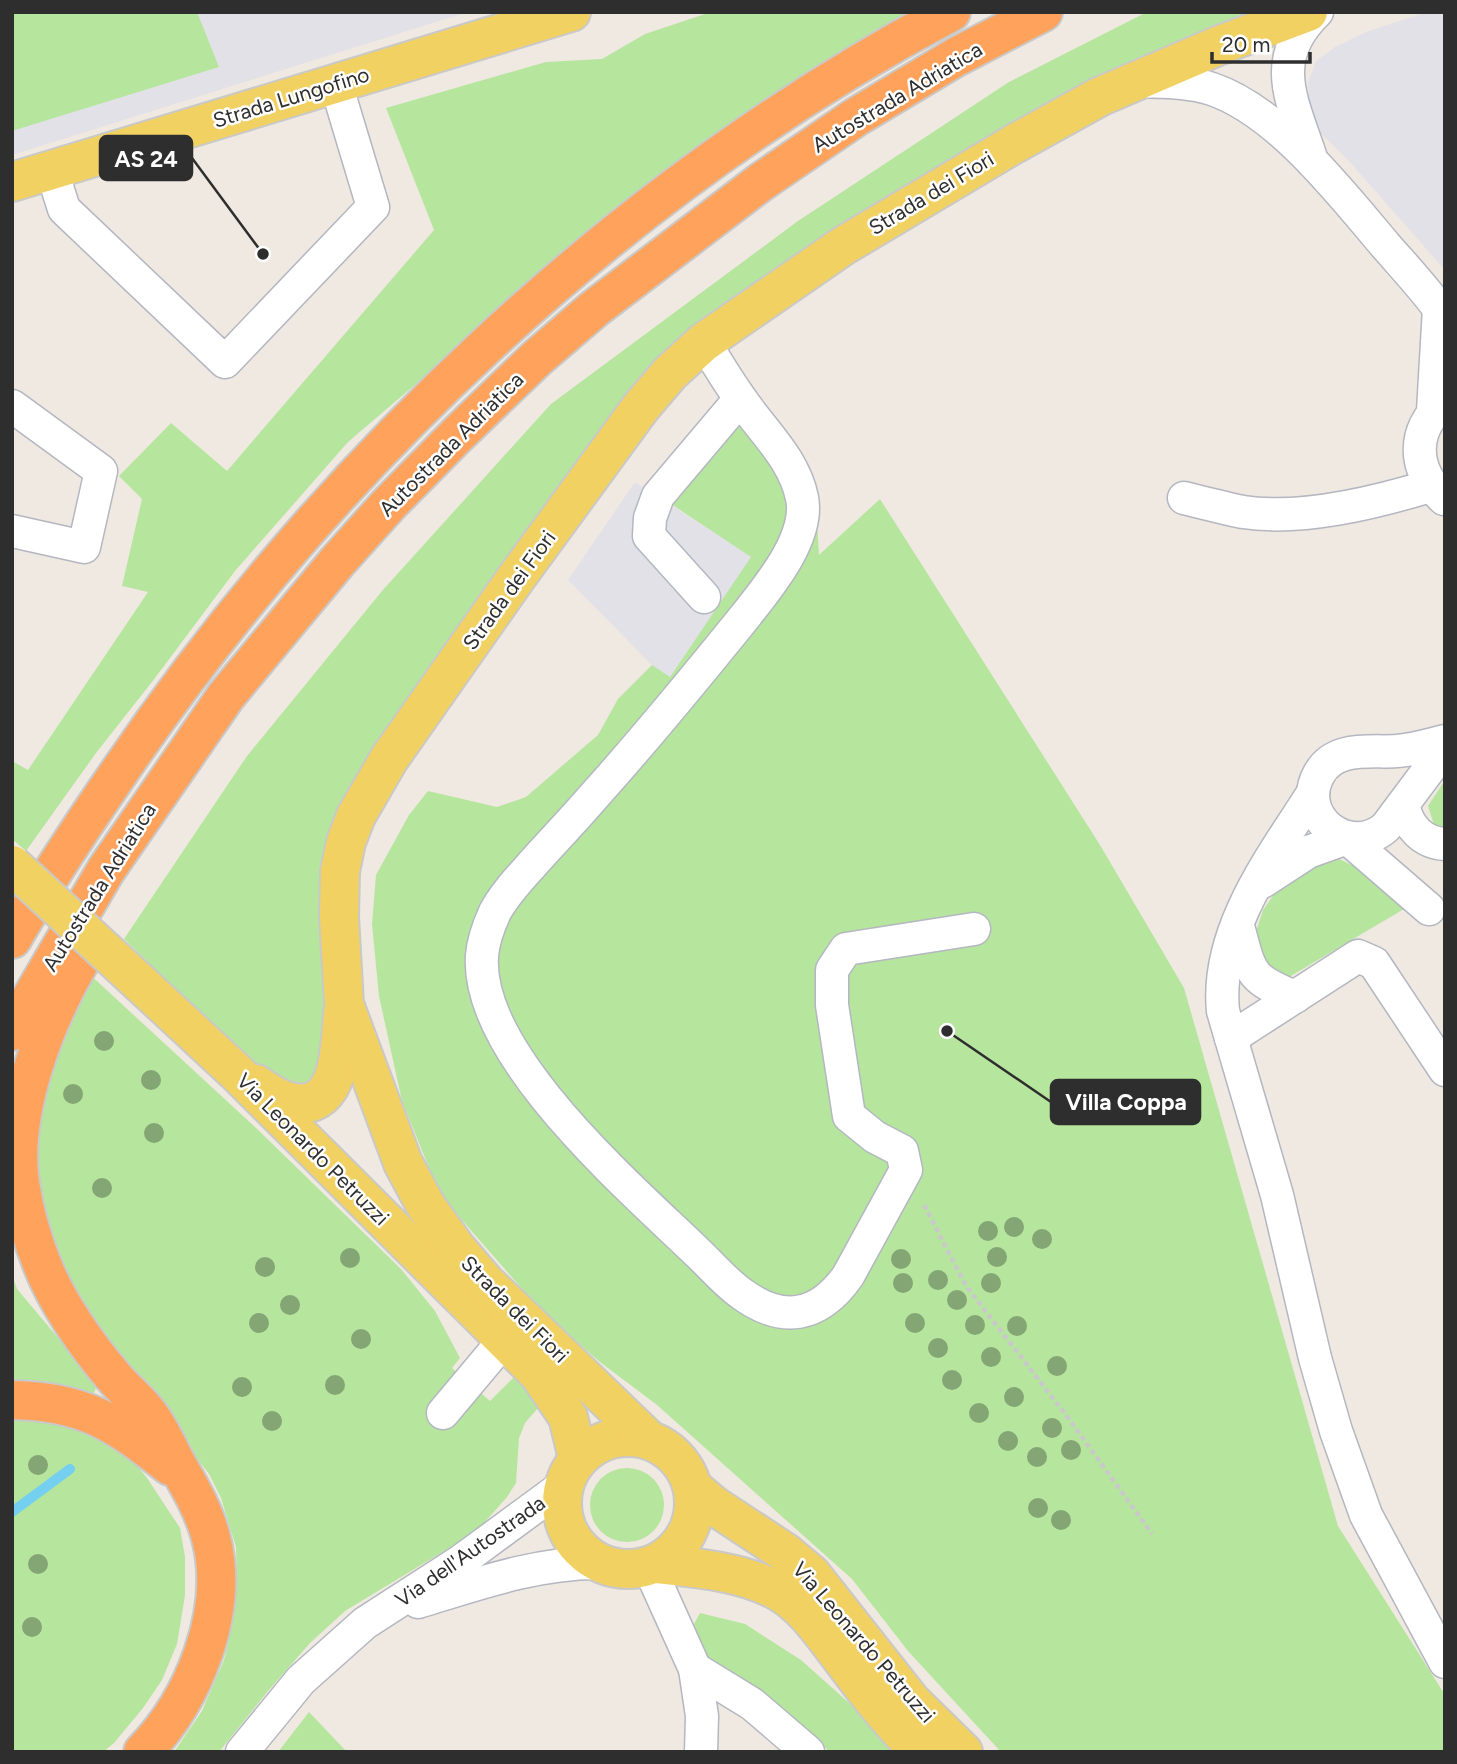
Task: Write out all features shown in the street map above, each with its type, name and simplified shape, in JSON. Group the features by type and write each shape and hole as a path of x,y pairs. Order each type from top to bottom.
{"highway":[{"path":"12,939 78,832 147,730 247,600 362,468 485,346 546,292 639,217 806,97 951,12"},
{"name":"Autostrada Adriatica","path":"12,1031 106,870 226,696 389,504 537,358 594,309 761,182 856,117 957,57 1043,12"},
{"path":"12,890 56,817 93,763 190,672"},
{"path":"143,1752 178,1708 204,1654 214,1597 215,1553 206,1520 152,1418 111,1375 86,1341 43,1267 19,1181 19,1142 23,1107 36,1059 54,1013 75,970 115,901 177,808 226,696"},
{"path":"12,1400 37,1401 88,1412 136,1439 184,1478"}],"main road":[{"name":"Strada Lungofino","path":"12,183 571,12"},
{"name":"Strada dei Fiori","path":"649,1440 485,1282 426,1206 403,1163 344,1003 339,917 340,871 346,842 356,816 389,759 516,578 670,373 705,342 843,246 1014,144 1099,97 1220,44 1308,12"},
{"name":"Via Leonardo Petruzzi","path":"12,865 236,1072 539,1374 568,1417 571,1472"},
{"path":"236,1072 289,1102 309,1102 320,1096 330,1087 336,1074 344,1003"},
{"path":"630,1436 649,1440 669,1451 684,1467 693,1488 695,1510 688,1532 675,1551 653,1565 632,1570 614,1569 597,1563 582,1552 571,1538 564,1522 561,1504 571,1472 593,1446 630,1436"},
{"name":"Via Leonardo Petruzzi","path":"693,1488 713,1505 786,1553 811,1574 911,1701 963,1752"},
{"name":"Via Leonardo Petruzzi","path":"653,1565 705,1569 753,1581 776,1590 798,1604 902,1734 921,1752"}],"street":[{"path":"1313,162 1287,84 1287,69 1290,51 1303,26 1317,12"},
{"path":"1136,81 1181,83 1212,89 1273,126 1313,162 1442,313 1439,406 1423,428 1419,447 1422,468 1437,493 1297,513 1245,512 1185,498"},
{"path":"52,170 64,209 225,362 373,207 336,83"},
{"path":"705,342 740,399 794,473 803,502 794,545 779,574 699,673 628,758 518,880 496,910 482,953 482,973 497,1023 530,1077 601,1160 742,1295 776,1312 802,1314 837,1292 906,1170 902,1151 875,1137 849,1116 832,1005 832,971 846,949 974,929"},
{"path":"704,597 649,536 650,518 659,496 740,399"},
{"path":"12,406 101,471 84,547 12,531"},
{"path":"1429,909 1347,838 1333,832 1322,821 1315,808 1313,793 1315,780 1321,769 1342,754 1406,750 1445,741"},
{"path":"1254,887 1308,852 1347,838 1361,839 1374,835 1386,827 1445,748"},
{"path":"1313,793 1254,887 1223,974 1223,1011 1277,1195 1315,1358 1336,1431 1366,1516 1445,1662"},
{"path":"1403,805 1410,827 1432,842 1445,844"},
{"path":"1238,926 1253,974 1266,985 1295,997"},
{"path":"1231,1038 1358,956 1374,963 1445,1070"},
{"path":"443,1413 505,1339"},
{"name":"Via dell'Autostrada","path":"242,1752 301,1680 336,1647 376,1615 461,1561 571,1472"},
{"name":"Via dell'Autostrada","path":"376,1615 498,1577 565,1563 597,1563"},
{"path":"653,1565 695,1669 702,1716 701,1752"},
{"path":"695,1669 752,1704 808,1752"}],"path":[{"path":"906,1170 966,1286 1069,1419 1152,1534"}],"shaded area":[{"path":"12,12 468,12 12,155"},
{"path":"1427,12 1445,12 1445,270 1348,160 1309,122 1308,83 1316,61 1335,47 1366,32"},
{"path":"635,482 752,557 669,678 652,665 568,580"}],"green space":[{"path":"12,12 197,12 219,67 12,131"},
{"path":"711,12 910,12 681,158 348,442 235,571 96,753 26,851 12,839 12,761 28,770 148,592 122,586 142,499 119,476 171,423 227,471 434,230 386,108 546,62 602,59 645,34"},
{"path":"1147,12 1280,12 1073,104 662,373 350,810 330,1074 286,1096 124,939 247,756 382,591 551,404 798,221 1009,82"},
{"path":"743,422 809,499 817,522 819,555 880,499 1100,845 1184,988 1338,1526 1445,1695 1445,1752 1001,1752 908,1651 852,1579 657,1405 600,1362 545,1315 440,1195 402,1101 379,996 372,924 376,875 409,815 428,791 497,807 526,797 598,735 618,699 652,665 670,677 751,557 671,504"},
{"path":"1445,780 1445,829 1434,825 1428,806"},
{"path":"1337,858 1360,869 1409,906 1284,980 1267,976 1256,932 1263,910 1282,883 1301,870"},
{"path":"86,971 255,1127 401,1269 435,1311 460,1358 452,1368 490,1401 517,1374 544,1401 525,1423 519,1438 516,1483 477,1531 345,1611 310,1643 219,1752 174,1752 202,1711 224,1660 231,1631 237,1580 236,1547 221,1498 209,1474 142,1389 59,1270 36,1193 36,1122 58,1037"},
{"path":"12,1274 17,1289 97,1384 94,1393 46,1382 12,1384"},
{"path":"12,1413 89,1431 131,1458 180,1528 185,1557 185,1595 177,1644 162,1680 143,1708 103,1752 12,1752"},
{"path":"627,1468 641,1471 653,1479 661,1491 664,1505 661,1519 653,1531 641,1539 627,1542 613,1539 601,1531 593,1519 590,1505 593,1491 601,1479 613,1471"},
{"path":"700,1613 745,1624 801,1660 904,1752 830,1752 759,1691 707,1661 694,1624"},
{"path":"309,1712 347,1752 278,1752"}],"waterway":[{"path":"12,1512 70,1469"}],"place":[{"name":"AS 24","path":"263,254"},
{"name":"Villa Coppa","path":"947,1031"}]}
